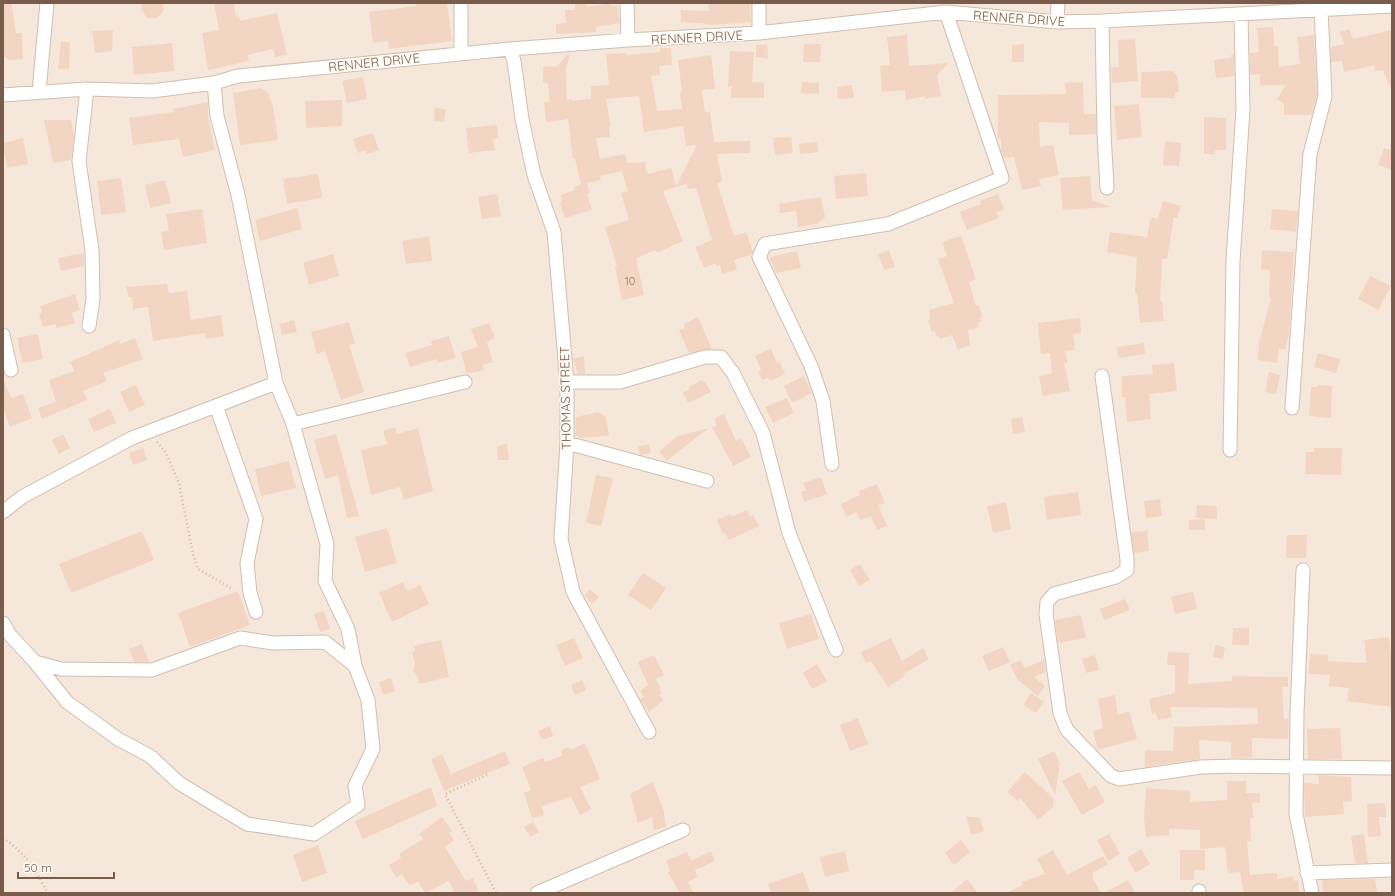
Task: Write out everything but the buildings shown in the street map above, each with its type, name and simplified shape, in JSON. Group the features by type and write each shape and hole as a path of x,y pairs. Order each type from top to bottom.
{"street":[{"path":"38,92 47,3"},
{"path":"460,3 461,54"},
{"path":"627,3 628,40"},
{"path":"759,3 760,33"},
{"path":"1057,22 1058,3"},
{"name":"RENNER DRIVE","path":"3,95 87,89 152,91 214,83 245,75 510,49 628,40 760,33 946,12 1057,22 1392,6"},
{"path":"1292,408 1310,154 1325,96 1321,9"},
{"path":"832,464 823,402 811,366 759,257 765,244 888,224 1002,178 946,12"},
{"path":"1230,450 1233,261 1242,109 1241,14"},
{"path":"1102,21 1104,133 1107,188"},
{"name":"THOMAS STREET","path":"510,49 514,61 522,119 534,175 554,232 567,382 567,443 561,539 573,592 649,732"},
{"path":"3,623 7,638 36,662 68,702 118,739 150,756 179,783 247,824 314,834 358,805 355,786 373,749 368,700 356,666 348,629 325,581 326,544 293,424 276,383 238,195 217,116 214,83"},
{"path":"87,89 79,161 92,250 93,299 90,326"},
{"path":"3,335 11,370"},
{"path":"567,382 620,382 704,357 721,358 733,373 763,433 789,533 836,650"},
{"path":"1102,376 1127,559 1127,570 1116,577 1054,594 1047,602 1046,614 1060,713 1067,730 1111,776 1119,780 1201,767 1392,768"},
{"path":"293,424 465,382"},
{"path":"3,512 22,497 132,438 276,383"},
{"path":"216,406 256,518 247,563 250,593 256,612"},
{"path":"567,443 707,481"},
{"path":"1303,570 1296,767 1296,814 1312,893"},
{"path":"36,662 61,669 152,670 240,638 273,643 326,642 356,666"},
{"path":"537,893 683,830"},
{"path":"1307,873 1392,870"}],"path":[{"path":"150,431 159,446 166,453 179,484 193,554 198,569 231,588"},
{"path":"487,776 445,794 496,893"},
{"path":"3,838 25,856 35,869 48,893"}],"shaded area":[{"path":"3,3 1392,3 1392,893 3,893"}]}
